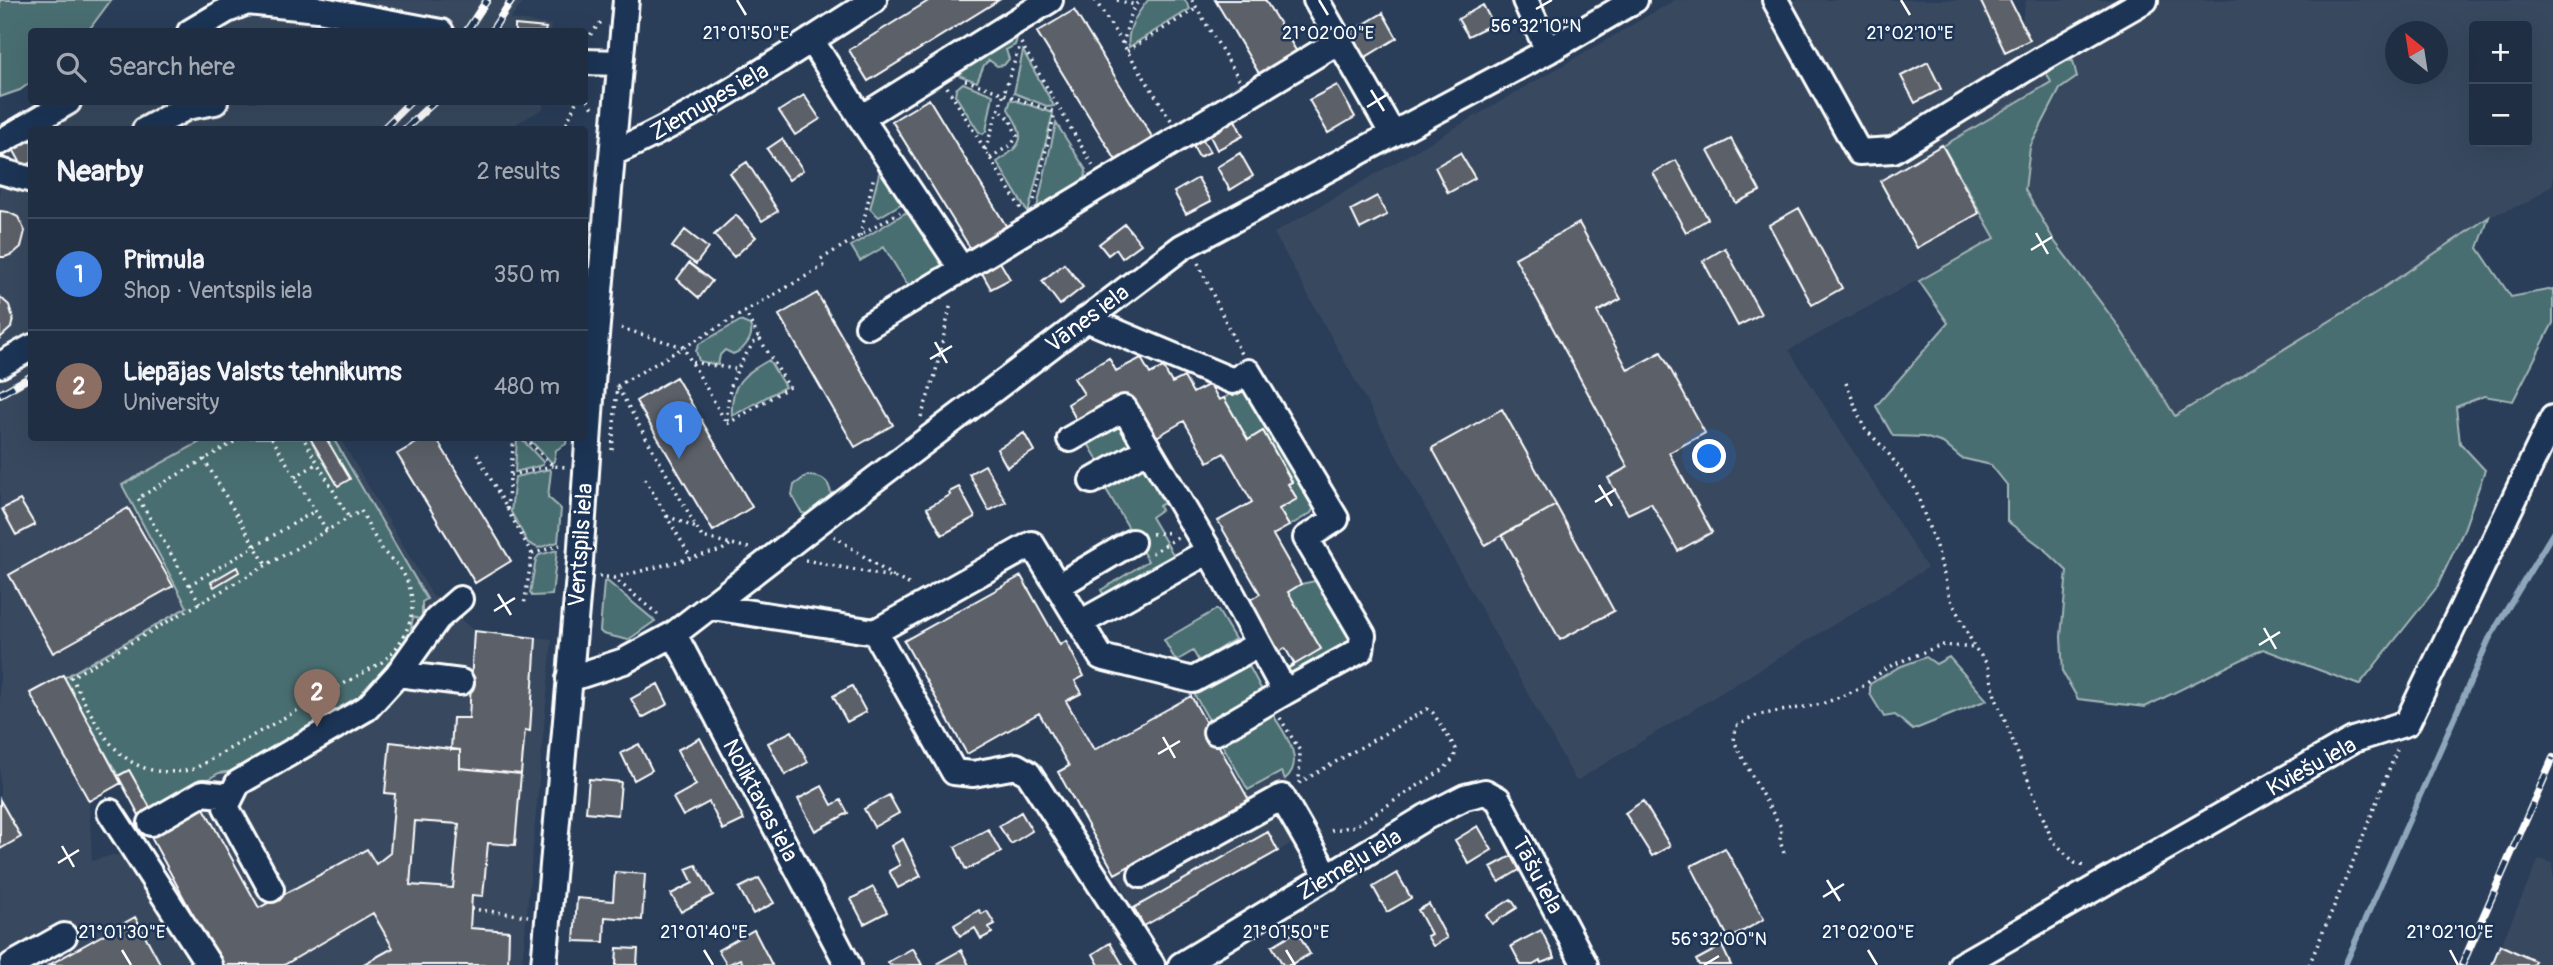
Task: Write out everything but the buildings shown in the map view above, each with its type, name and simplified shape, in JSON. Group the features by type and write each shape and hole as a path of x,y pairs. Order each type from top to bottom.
{"street":[{"name":"Ventspils iela","path":"588,434 626,0"},
{"name":"Ziemupes iela","path":"614,153 717,98 874,0"},
{"path":"861,118 1050,0"},
{"path":"1316,0 1392,133"},
{"path":"1525,0 1548,51"},
{"name":"Vānes iela","path":"569,679 624,661 674,634 1188,244 1548,51 1635,0"},
{"path":"1775,0 1859,152 1893,150 2040,60 2145,0"},
{"path":"197,28 247,2 318,9 420,28"},
{"path":"343,28 361,17"},
{"path":"811,40 961,268"},
{"path":"868,327 1030,224 1339,41"},
{"path":"588,62 620,63"},
{"path":"0,142 63,105"},
{"path":"152,126 187,107 198,105"},
{"path":"0,171 28,179"},
{"path":"1086,319 1233,381 1248,372 1336,519 1306,538 1363,635 1361,650 1216,732"},
{"path":"0,365 28,349"},
{"path":"1070,439 1124,408 1192,529 1209,551 1259,644 1278,696"},
{"path":"2407,723 2553,418"},
{"name":"Ventspils iela","path":"544,965 587,441"},
{"path":"1092,481 1148,449"},
{"path":"1058,586 1132,542"},
{"path":"712,607 875,632 1032,544 1101,657 1193,680 1259,644"},
{"path":"1080,622 1209,551"},
{"path":"271,888 226,807 238,783 367,708 398,674 437,619 460,599"},
{"path":"875,632 954,772 973,775 1016,766 1028,773 1152,965"},
{"name":"Noliktavas iela","path":"674,634 848,965"},
{"path":"398,674 461,682"},
{"name":"Kviešu iela","path":"1961,965 2353,740 2407,723"},
{"name":"Ziemeļu iela","path":"1181,965 1426,817 1465,797 1485,792"},
{"name":"Tāšu iela","path":"1485,792 1498,799 1585,965"},
{"path":"151,823 203,793 230,796"},
{"path":"1140,876 1282,797 1339,870"},
{"path":"110,812 209,965"},
{"path":"12,965 64,936"}],"path":[{"path":"1096,0 1181,136"},
{"path":"1117,0 1135,5"},
{"path":"1124,44 1135,5 1140,0"},
{"path":"1192,0 1249,95"},
{"path":"1127,51 1197,8"},
{"path":"985,150 1021,43 1027,15"},
{"path":"588,37 605,17"},
{"path":"1021,43 1057,111 1103,183"},
{"path":"936,71 1057,111"},
{"path":"936,71 1030,224"},
{"path":"566,126 575,105"},
{"path":"989,158 1012,144 1017,136 1010,118 999,109"},
{"path":"1030,224 1057,111"},
{"path":"860,236 880,147"},
{"path":"821,259 917,202"},
{"path":"1188,244 1235,336 1248,372"},
{"path":"827,264 617,386 702,537 896,579 938,596"},
{"path":"920,419 935,375 945,321 961,268"},
{"path":"727,424 789,387 745,312"},
{"path":"621,328 683,347 727,424"},
{"path":"727,424 727,398 736,369 758,336"},
{"path":"692,362 736,369"},
{"path":"1846,383 1864,428 1885,449 1915,489 1938,552 1950,598 1975,648 1988,666 1995,696 2052,841 2075,863 2115,878"},
{"path":"200,603 138,498 236,441"},
{"path":"274,441 327,531"},
{"path":"305,441 349,518"},
{"path":"508,509 514,441"},
{"path":"528,441 553,466"},
{"path":"477,454 532,554 524,606"},
{"path":"204,459 266,565"},
{"path":"295,477 318,463"},
{"path":"510,475 553,466 568,467"},
{"path":"645,479 691,558"},
{"path":"189,585 316,511"},
{"path":"361,511 386,555 394,561 408,582 411,620 401,644 382,662 194,769 168,773 143,768 121,756 106,739 71,677 327,531 361,511"},
{"path":"665,516 698,529"},
{"path":"816,524 896,579"},
{"path":"1192,529 1143,559 1129,536 1192,529"},
{"path":"614,578 722,550 731,544"},
{"path":"532,554 561,545"},
{"path":"1784,853 1780,841 1782,827 1734,741 1736,726 1758,715 1822,704 1859,689 1888,667 1941,645 1975,648"},
{"path":"1278,696 1300,751 1298,783 1305,793"},
{"path":"1298,783 1427,709 1433,713 1455,749 1454,758 1449,764 1355,826 1328,831"},
{"path":"2309,965 2407,723"},
{"path":"1322,821 1328,831 1339,870"},
{"path":"471,909 530,916"}],"shaded area":[{"path":"227,0 525,0 510,19 551,25 551,28 178,28"},
{"path":"1675,0 2011,0 2022,21 2026,0 2553,0 2553,184 2528,202 2489,217 2377,292 2175,416 2117,324 2055,242 2025,190 2030,147 2060,89 2077,77 2045,68 2051,82 1943,145 1995,238 1789,350 1927,568 1576,781 1274,233"},
{"path":"39,105 543,105 543,109 512,126 28,126 28,441 342,441 432,595 474,631 552,639 522,965 220,965 121,783 89,801 92,861 112,855 128,857 189,965 0,965 0,126"},
{"path":"1281,771 1317,829 1278,851 1267,832 1134,908 1115,874 1248,800 1244,792"},
{"path":"2539,859 2553,863 2553,965 2492,965"}],"green space":[{"path":"0,0 111,0 90,28 28,28 28,84 0,97"},
{"path":"1148,0 1185,0 1190,9 1129,47 1131,28"},
{"path":"1021,26 1015,45 1006,50 1009,59 1004,65 997,66 989,60 977,82 958,75 956,72"},
{"path":"1023,51 1054,106 1049,107 1014,93"},
{"path":"2057,61 2073,61 2077,77 2060,89 2030,147 2025,190 2055,242 2117,324 2175,416 2377,292 2489,217 2478,248 2511,297 2553,289 2553,323 2513,401 2484,396 2456,407 2460,443 2485,470 2463,532 2437,587 2359,685 2263,649 2145,707 2078,699 2063,673 2061,637 2067,571 2043,548 2007,521 2007,485 1991,465 1961,458 1943,443 1924,437 1893,436 1876,406 1948,323 1919,281 1995,238 1943,146 2051,82 2044,68"},
{"path":"963,83 993,95 986,131 983,134 955,95 956,89"},
{"path":"1011,99 1053,113 1028,213 997,162 1018,145 1020,139 1018,127 1008,109"},
{"path":"1056,123 1086,170 1085,182 1036,212"},
{"path":"882,162 906,201 879,217 870,209"},
{"path":"905,213 915,217 945,267 913,285 906,283 884,247 860,261 851,246"},
{"path":"740,321 750,325 751,330 745,346 733,354 725,350 720,355 718,365 699,361 696,351 699,344"},
{"path":"769,360 785,387 732,416 733,395 740,381"},
{"path":"1243,387 1315,506 1311,513 1289,526 1279,509 1297,499 1288,484 1292,481 1263,431 1248,440 1224,398"},
{"path":"1118,414 1137,446 1102,467 1083,435"},
{"path":"202,441 335,441 427,599 422,602 422,616 419,619 413,617 411,628 419,624 373,695 328,717 326,715 320,718 320,722 242,770 219,773 152,811 129,770 118,776 64,678 187,607 122,485"},
{"path":"517,441 524,441 543,465 515,472"},
{"path":"531,441 566,441 556,450 552,463"},
{"path":"1145,458 1170,500 1159,506 1161,510 1151,517 1177,561 1105,597 1101,590 1148,561 1103,484"},
{"path":"550,469 548,497 561,509 558,542 538,548 528,543 511,512 515,477"},
{"path":"806,476 816,476 823,480 829,486 831,495 807,514 802,513 792,495 794,485"},
{"path":"557,550 552,595 532,596 530,593 536,559 539,555"},
{"path":"607,581 655,621 628,640 600,631 604,582"},
{"path":"1315,581 1323,584 1351,627 1352,644 1294,675 1287,669 1320,649 1288,592 1301,584"},
{"path":"1217,609 1235,639 1199,661 1193,651 1176,661 1164,640"},
{"path":"1926,657 1936,664 1949,657 1987,700 1913,730 1895,715 1884,717 1870,694 1870,684 1899,667"},
{"path":"1248,664 1265,696 1214,729 1194,694"},
{"path":"1270,710 1286,735 1294,763 1285,779 1281,772 1248,790 1219,739"}],"waterway":[{"path":"2345,965 2489,639 2553,533"}],"railway":[{"path":"469,28 487,0"},
{"path":"494,28 512,0"},
{"path":"386,126 407,105"},
{"path":"408,126 431,105"},
{"path":"0,394 28,378"},
{"path":"2462,965 2553,758"}],"place":[{"name":"Primula","path":"679,459"},
{"name":"Liepājas Valsts tehnikums","path":"317,727"}]}
